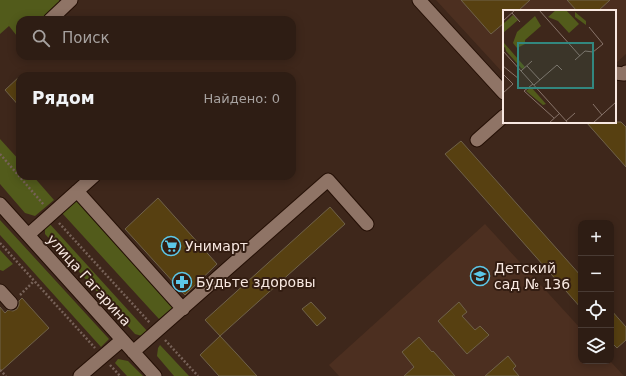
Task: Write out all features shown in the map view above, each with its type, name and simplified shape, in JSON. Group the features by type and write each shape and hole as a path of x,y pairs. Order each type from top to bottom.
{"street":[{"path":"54,16 71,0"},
{"path":"419,0 503,92"},
{"path":"616,73 624,74 626,72"},
{"path":"477,140 503,117"},
{"path":"28,235 89,180"},
{"path":"133,352 158,332 328,180 367,224"},
{"path":"77,191 183,309"},
{"name":"улица Гагарина","path":"0,204 155,376"},
{"path":"0,291 11,303"},
{"path":"80,376 122,340"}],"path":[{"path":"0,154 16,173"},
{"path":"22,180 198,376"},
{"path":"0,243 120,376"},
{"path":"11,303 34,281"},
{"path":"0,370 6,376"}],"shaded area":[{"path":"436,0 626,0 626,54 616,63 616,10 503,10 503,73"},
{"name":"Детский сад № 136","path":"485,224 578,326 578,364 613,364 624,376 339,376 329,365"}],"green space":[{"path":"0,0 59,0 59,4 46,16 16,16 16,35 9,26 0,34"},
{"path":"0,139 16,157 16,180 36,180 54,200 35,216 25,213 0,184"},
{"path":"79,198 176,305 159,319 62,213"},
{"path":"0,220 109,339 101,347 0,235"},
{"path":"48,222 148,332 142,336 135,334 45,234 45,225"},
{"path":"0,250 13,264 3,271 0,270"},
{"path":"160,345 189,376 174,376 157,356"},
{"path":"118,359 128,361 143,376 127,376 115,363"}],"building":[{"path":"461,0 530,0 519,10 503,10 503,24 491,34"},
{"path":"567,0 610,0 599,10 576,10"},
{"path":"16,80 16,102 5,90"},
{"path":"621,122 626,127 626,167 587,123"},
{"path":"461,141 578,273 578,305 445,154"},
{"path":"158,198 217,264 185,295 125,229"},
{"path":"330,207 345,224 220,336 205,320"},
{"path":"22,298 49,328 0,372 0,307 5,313 8,310 13,311 17,309 19,301"},
{"path":"311,302 326,318 317,326 302,309"},
{"path":"459,302 467,312 462,316 475,330 480,326 489,335 467,354 438,321"},
{"path":"614,313 626,327 626,340 617,348 614,345"},
{"path":"220,336 257,376 219,376 200,355"},
{"path":"419,337 455,376 404,376 414,367 402,352"},
{"path":"508,356 516,366 513,369 519,376 485,376"}],"place":[{"name":"Унимарт","path":"171,246"},
{"name":"Детский сад № 136","path":"480,276"},
{"name":"Будьте здоровы","path":"182,282"}]}
